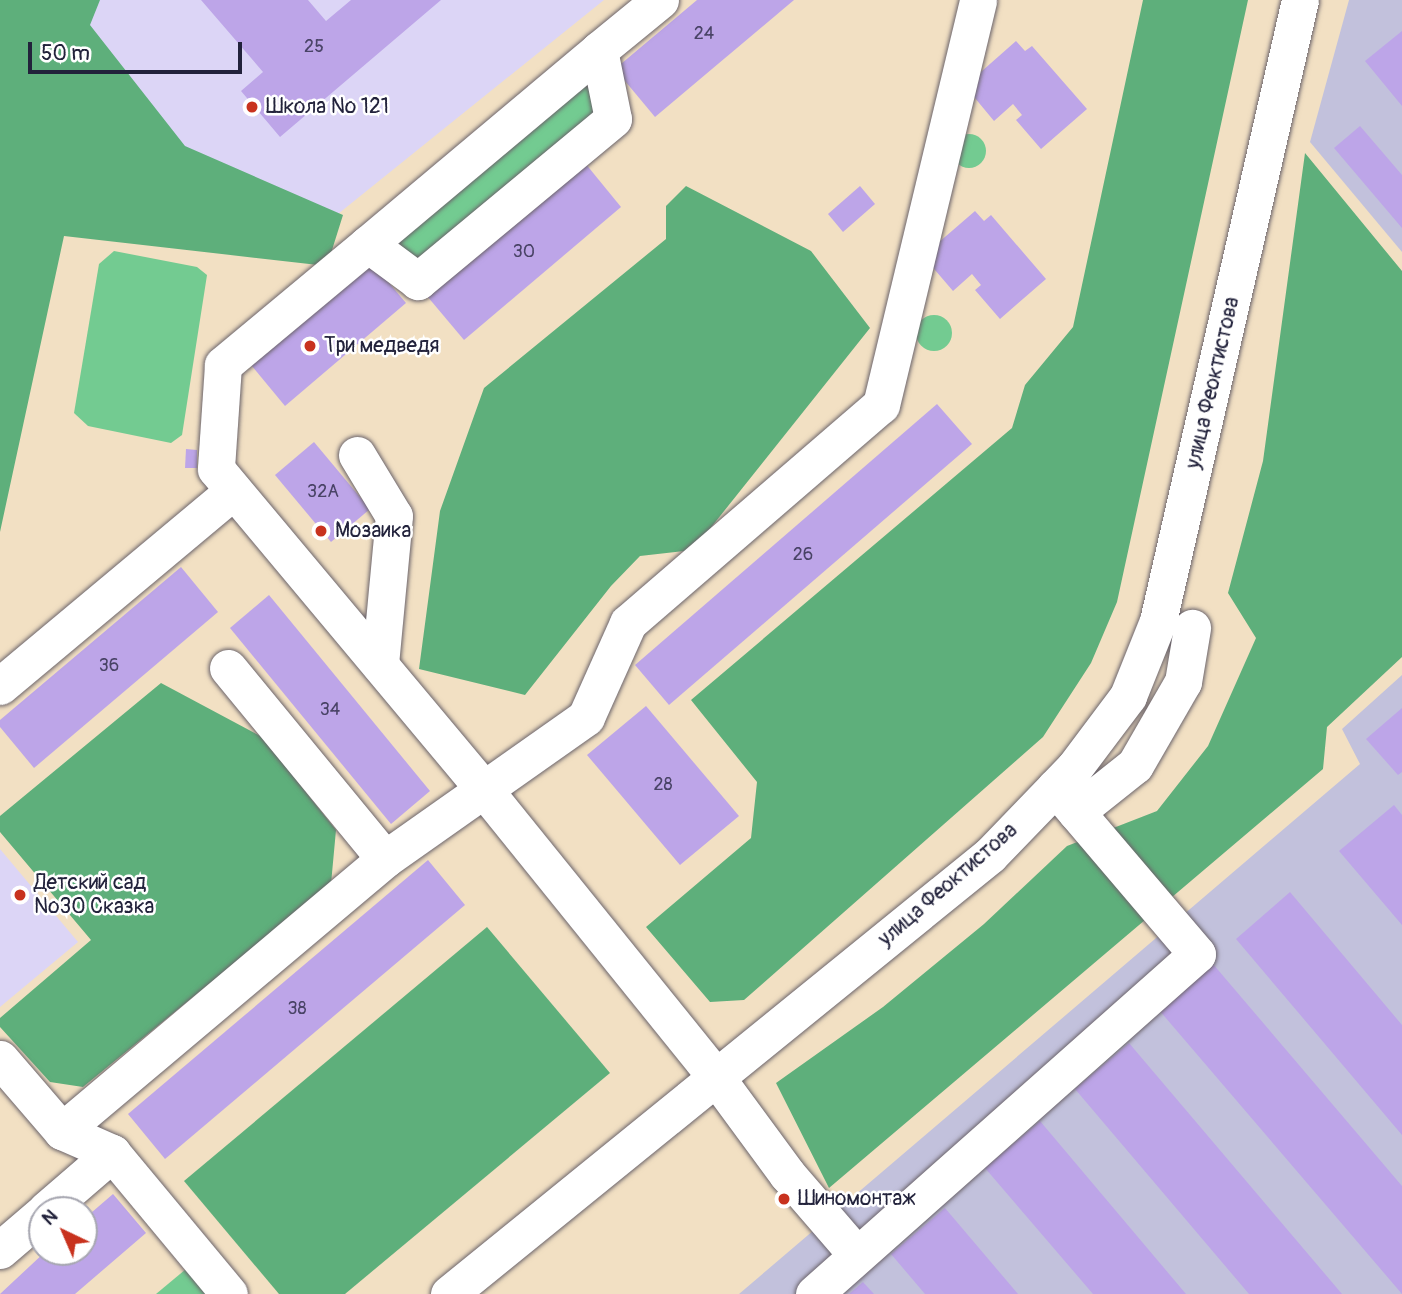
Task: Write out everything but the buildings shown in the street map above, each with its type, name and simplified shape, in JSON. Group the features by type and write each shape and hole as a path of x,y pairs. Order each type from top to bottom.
{"street":[{"path":"660,0 223,365 216,469 482,788 715,1076 787,1174 857,1255"},
{"path":"62,1131 385,859 586,717 628,623 881,405 978,0"},
{"name":"улица Феоктистова","path":"449,1294 989,855 1066,799 1128,696 1158,621 1300,0"},
{"path":"368,244 418,281 593,136 613,119 599,50"},
{"path":"357,455 394,516 380,664"},
{"path":"0,687 233,491"},
{"path":"814,1294 1197,954 1066,799 1135,765 1182,682 1192,628"},
{"path":"228,668 385,859"},
{"path":"0,1059 62,1131 112,1153 229,1294"},
{"path":"62,1196 112,1153"},
{"path":"0,1250 28,1226"}],"shaded area":[{"name":"Школа № 121","path":"2,0 604,0 292,251"},
{"path":"1349,0 1402,0 1402,252 1310,142"},
{"path":"1402,675 1402,1294 739,1294 1360,764 1342,729"},
{"name":"Детский сад №30 Сказка","path":"0,849 78,942 0,1007"}],"green space":[{"path":"0,0 100,0 90,25 185,146 343,215 327,266 64,236 0,532"},
{"path":"1143,0 1248,0 1117,602 1091,663 1043,737 744,1000 710,1002 646,927 751,838 757,782 691,700 1012,428 1025,385 1073,327"},
{"path":"588,76 596,113 423,260 386,244"},
{"path":"969,134 981,139 986,151 981,163 969,168 957,163 952,151 957,139"},
{"path":"1305,153 1402,271 1402,657 1327,727 1323,769 829,1188 776,1083 883,1007 984,924 1067,846 1157,811 1208,746 1256,638 1228,593 1263,461"},
{"path":"686,186 811,251 870,328 693,550 640,556 611,586 525,695 419,669 440,511 484,388 666,239 666,206"},
{"path":"114,251 197,267 207,275 182,435 171,443 88,426 74,413 99,264"},
{"path":"934,315 946,321 952,333 946,345 934,351 922,345 916,333 922,321"},
{"path":"161,683 262,737 336,830 331,884 83,1087 50,1082 0,1027 0,1018 91,940 0,832 0,816"},
{"path":"487,927 610,1073 345,1294 279,1294 184,1181"},
{"path":"186,1269 206,1294 156,1294"}],"place":[{"name":"Школа № 121","path":"252,107"},
{"name":"Три медведя","path":"310,346"},
{"name":"Мозаика","path":"321,531"},
{"name":"Детский сад №30 Сказка","path":"20,895"},
{"name":"Шиномонтаж","path":"784,1199"}]}
